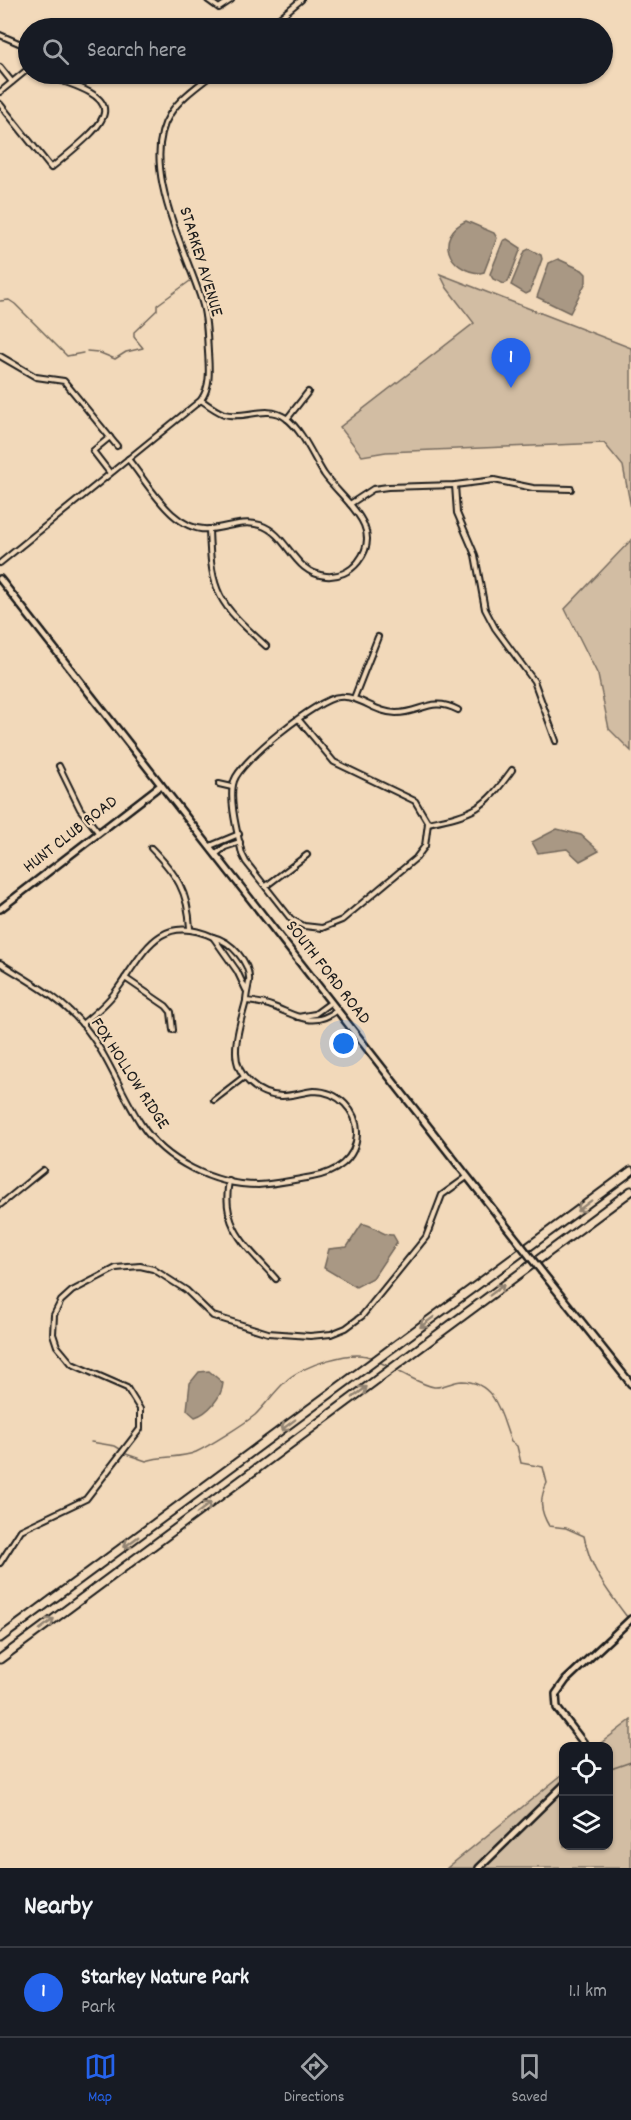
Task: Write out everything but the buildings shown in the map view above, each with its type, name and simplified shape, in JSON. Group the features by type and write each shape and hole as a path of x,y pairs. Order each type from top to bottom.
{"highway":[{"path":"0,1638 631,1171"},
{"path":"0,1659 631,1191"}],"main road":[{"name":"SOUTH FORD ROAD","path":"0,579 210,846 336,1011 631,1384"},
{"name":"HUNT CLUB ROAD","path":"0,909 161,785"},
{"path":"583,1742 560,1712 555,1703 556,1694 566,1680 631,1619"},
{"path":"479,1868 559,1790"}],"street":[{"path":"208,0 216,7 223,6 231,0"},
{"path":"280,18 302,0"},
{"path":"0,35 18,42"},
{"path":"0,67 12,82"},
{"path":"0,92 18,77"},
{"path":"0,104 51,168 101,125 105,113 105,104 99,97 67,84"},
{"name":"STARKEY AVENUE","path":"201,400 207,390 209,375 204,312 165,193 160,158 164,130 171,113 202,84"},
{"path":"0,356 36,377 63,381 117,446"},
{"path":"287,419 308,392"},
{"path":"0,563 110,473 201,400 224,414 267,412 287,419 327,479 350,504 364,525 365,548 351,569 334,576 324,576 304,568 277,536 264,527 244,523 209,529 191,526 179,520 128,459"},
{"path":"110,437 93,451 110,473"},
{"path":"350,504 366,492 381,487 455,485 494,480 532,488 571,489"},
{"path":"455,485 457,513 475,555 485,609 495,628 534,681 556,741"},
{"path":"209,529 210,571 219,597 235,618 266,646"},
{"path":"354,698 378,637"},
{"path":"299,720 328,758 408,796 420,806 428,823 427,840 416,858 342,920 316,929 297,923 246,862 240,842 232,787 243,765 299,720 328,699 354,698 388,713 402,713 439,703 458,710"},
{"path":"59,766 80,809 98,832"},
{"path":"428,823 468,814 480,807 490,799 512,770"},
{"path":"219,784 232,787"},
{"path":"210,846 239,834"},
{"path":"216,854 225,847 240,842"},
{"path":"151,848 172,871 183,889 190,928"},
{"path":"266,886 307,855"},
{"path":"82,1024 108,1001 142,951 154,939 168,932 190,928 227,942 243,961 248,975 246,1001 236,1052 244,1077 214,1100"},
{"path":"213,937 237,970 246,990"},
{"name":"FOX HOLLOW RIDGE","path":"0,963 53,997 82,1024 102,1052 147,1132 188,1166 229,1181 268,1184 324,1175 343,1164 350,1156 357,1141 356,1121 339,1098 316,1091 288,1096 269,1094 257,1089 244,1077"},
{"path":"125,978 166,1006 171,1012 173,1030"},
{"path":"246,1001 269,1005 306,1020 318,1020 336,1011"},
{"path":"298,1017 315,1014 330,1003"},
{"path":"0,1205 44,1170"},
{"path":"0,1563 21,1530 86,1499 140,1429 140,1409 127,1388 77,1367 66,1359 57,1346 53,1334 54,1315 61,1301 72,1291 116,1268 140,1266 157,1272 186,1290 204,1310 219,1318 268,1333 310,1336 331,1334 351,1324 368,1309 426,1237 441,1195 467,1177"},
{"path":"229,1181 226,1209 232,1225 276,1279"}],"shaded area":[{"path":"466,221 494,233 497,238 484,272 469,271 460,266 449,252 450,235 456,227"},
{"path":"507,239 521,248 508,282 504,284 493,279 490,274 503,241"},
{"path":"529,249 541,255 542,259 530,292 526,294 511,285 525,251"},
{"path":"558,259 586,274 586,282 570,313 537,297 549,263"},
{"path":"440,274 631,348 631,508 623,466 604,443 386,452 362,456 340,427 474,323 447,288"},
{"path":"631,540 631,751 609,729 598,675 565,609"},
{"path":"557,829 581,835 599,851 580,861 567,849 538,853 532,842"},
{"path":"362,1224 393,1235 397,1242 373,1278 356,1287 324,1268 329,1249 347,1247"},
{"path":"209,1371 223,1383 222,1388 213,1404 205,1412 195,1417 187,1410 190,1383 199,1372"},
{"path":"631,1720 631,1868 447,1868 559,1777 559,1850 613,1850 613,1742 602,1742"}],"waterway":[{"path":"87,351 98,352 115,359 126,352 143,348 134,337 134,332 157,310 157,305 190,281"},
{"path":"0,301 9,300 15,304 67,356 83,353"},
{"path":"126,1454 146,1461 196,1452 255,1415 293,1375 315,1364 341,1357 353,1355 372,1358"},
{"path":"379,1362 388,1366"},
{"path":"395,1370 429,1386 444,1386 462,1381 483,1387 490,1394 496,1402 511,1442 517,1446 521,1463 543,1467 547,1483 542,1505 549,1526 566,1528 584,1536 595,1570 627,1617"},
{"path":"91,1442 120,1449"},
{"path":"613,1768 631,1762"}],"place":[{"name":"Starkey Nature Park","path":"511,388"}]}
